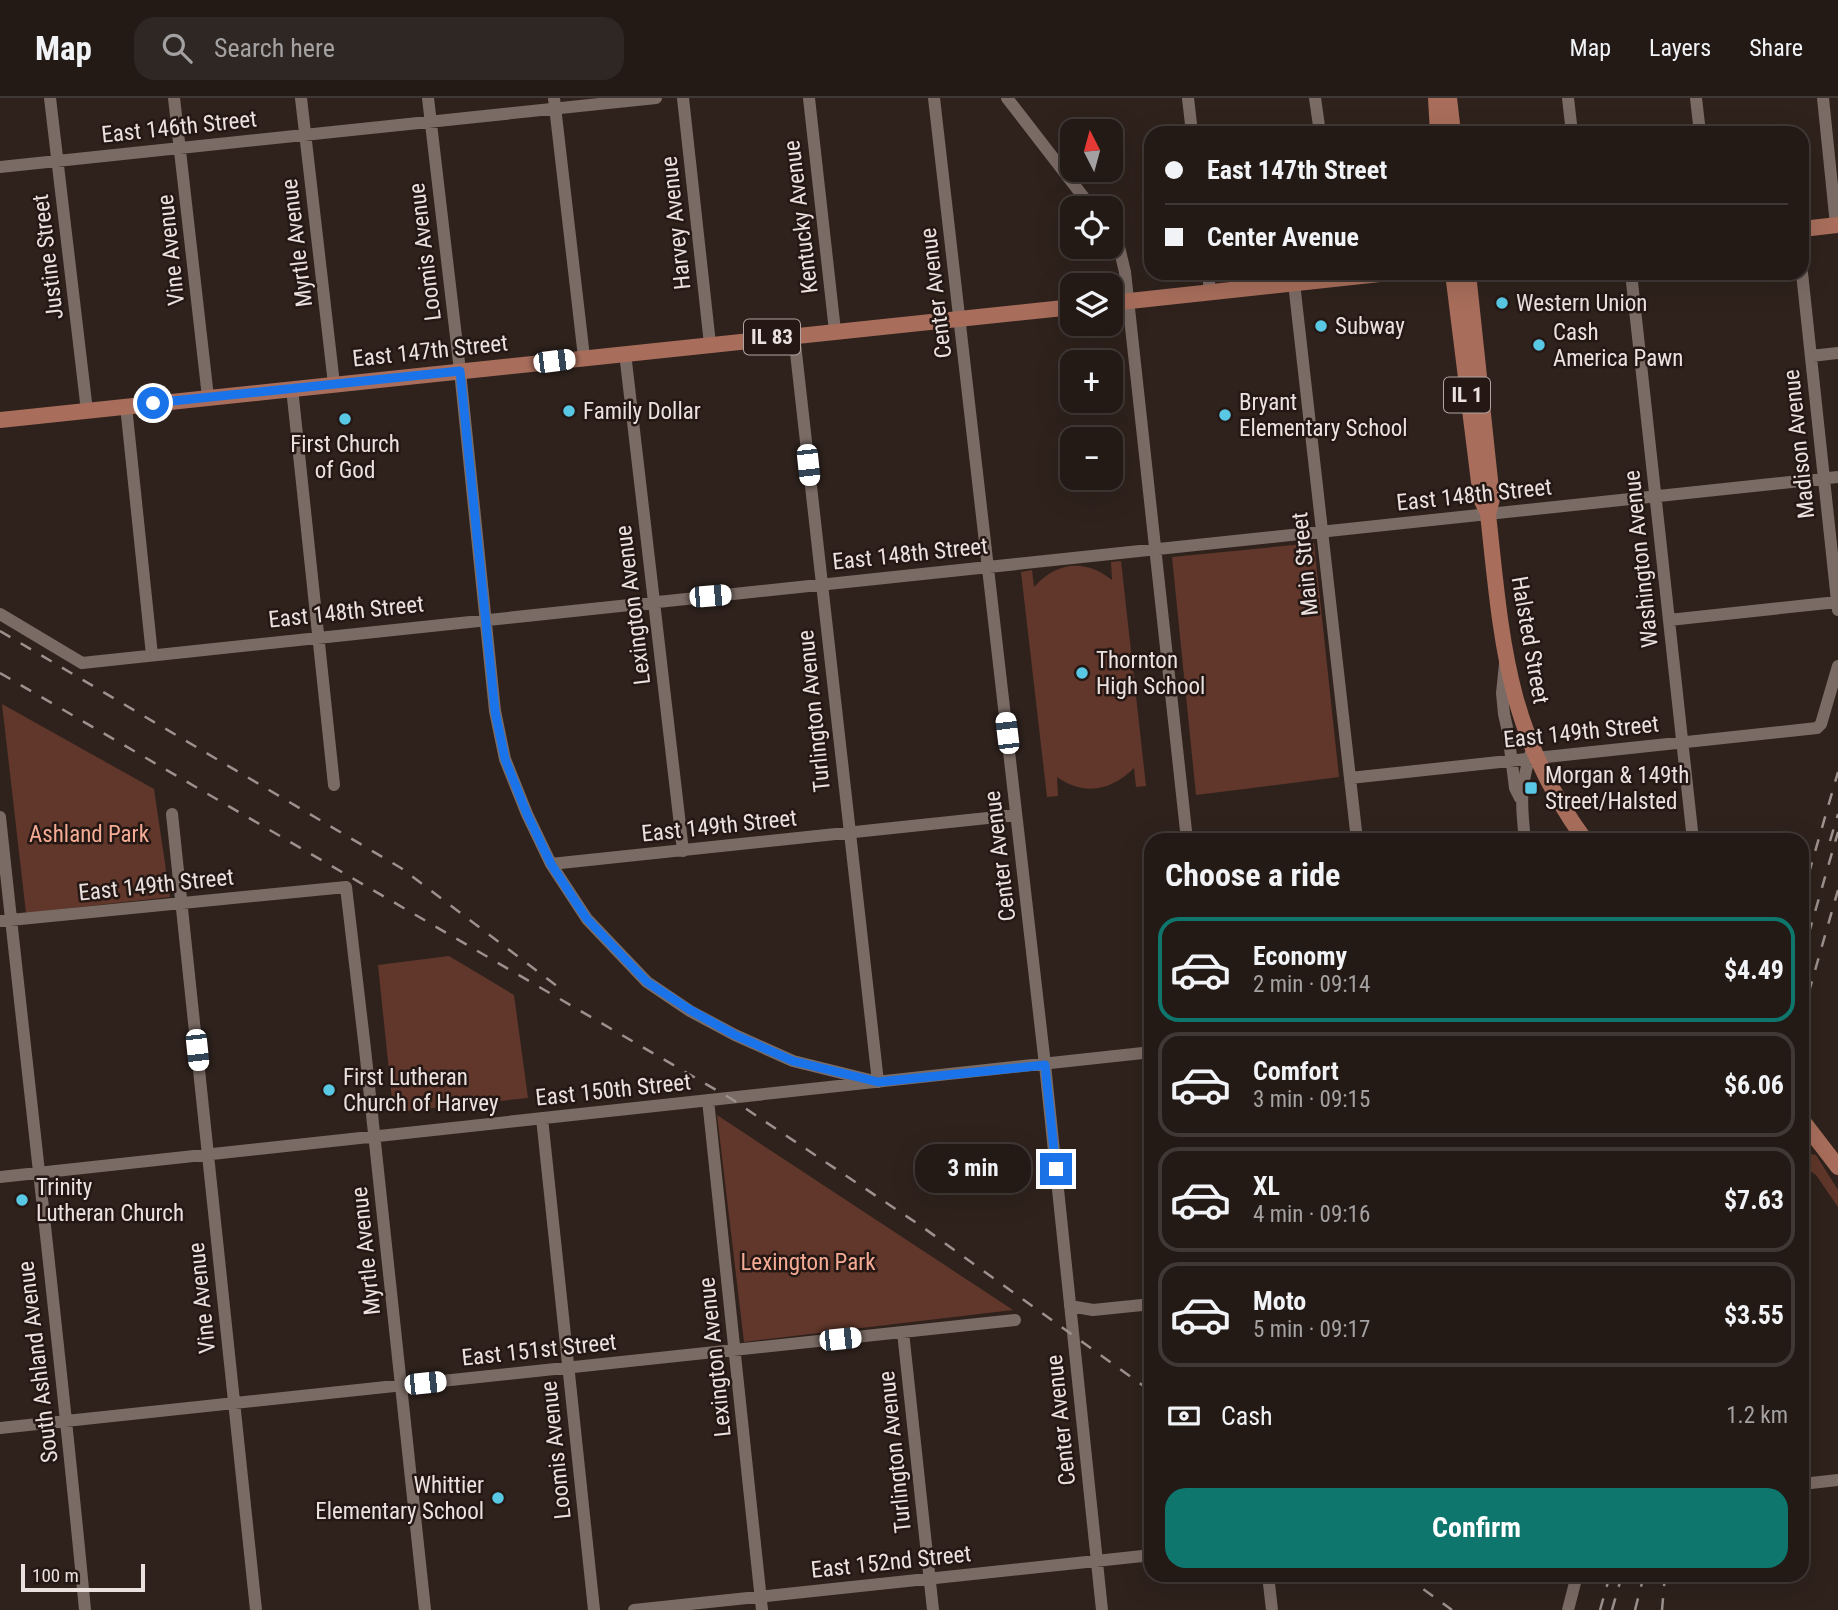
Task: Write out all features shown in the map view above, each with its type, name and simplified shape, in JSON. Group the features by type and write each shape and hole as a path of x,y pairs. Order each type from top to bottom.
{"main road":[{"path":"1436,98 1438,126"},
{"path":"1448,98 1452,126"},
{"path":"1809,228 1837,225"},
{"path":"1123,302 1312,280"},
{"name":"Halsted Street","path":"1454,280 1479,482 1482,500 1489,514"},
{"name":"Halsted Street","path":"1469,280 1492,499 1489,514 1505,661 1514,700 1532,755 1580,833"},
{"name":"East 147th Street","path":"0,420 1060,308"},
{"path":"1809,1129 1838,1167"}],"street":[{"name":"Justine Street","path":"50,98 87,411"},
{"name":"Vine Avenue","path":"174,98 208,397"},
{"name":"Myrtle Avenue","path":"301,98 334,384"},
{"name":"Loomis Avenue","path":"428,98 460,371 495,711 505,759 527,814 551,864 587,919 647,982 735,1035 793,1061 878,1082"},
{"name":"East 146th Street","path":"0,167 430,122 555,103 656,98"},
{"name":"Harvey Avenue","path":"683,98 710,344"},
{"name":"Kentucky Avenue","path":"809,98 835,331"},
{"name":"Center Avenue","path":"934,98 1045,1065 1102,1610"},
{"path":"1007,98 1083,196"},
{"path":"1188,98 1191,126"},
{"path":"1315,98 1319,126"},
{"path":"1568,98 1571,126"},
{"path":"1696,98 1699,126"},
{"path":"1823,98 1837,225"},
{"path":"555,103 584,357"},
{"path":"1121,259 1128,301 1186,833"},
{"path":"1209,280 1210,292"},
{"name":"Washington Avenue","path":"1632,280 1692,833"},
{"name":"Madison Avenue","path":"1803,280 1838,610"},
{"name":"Main Street","path":"1294,283 1356,833"},
{"name":"Turlington Avenue","path":"794,335 878,1082"},
{"name":"Lexington Avenue","path":"625,353 683,851"},
{"path":"1811,356 1838,353"},
{"path":"292,388 334,785"},
{"path":"126,406 152,655"},
{"name":"East 148th Street","path":"0,614 82,663 486,618 1838,477"},
{"path":"1669,620 1837,602"},
{"path":"1505,661 1502,693 1524,833"},
{"name":"East 149th Street","path":"1350,778 1511,761 1532,755 1817,728 1821,724 1838,666"},
{"path":"1520,798 1532,755"},
{"name":"Vine Avenue","path":"172,814 256,1610"},
{"name":"East 149th Street","path":"551,864 1016,815"},
{"name":"South Ashland Avenue","path":"0,817 6,920 67,1420 85,1610"},
{"name":"Myrtle Avenue","path":"346,887 425,1610"},
{"name":"East 149th Street","path":"6,920 346,887"},
{"name":"East 150th Street","path":"0,1177 1144,1053"},
{"name":"Lexington Avenue","path":"708,1100 761,1603"},
{"name":"Loomis Avenue","path":"542,1118 594,1610"},
{"path":"1070,1306 1093,1310 1144,1305"},
{"name":"East 151st Street","path":"0,1428 1015,1320"},
{"name":"Turlington Avenue","path":"903,1332 933,1610"},
{"path":"1809,1484 1838,1480"},
{"name":"East 152nd Street","path":"634,1610 761,1603 929,1579 1144,1556"},
{"path":"1269,1582 1272,1610"},
{"path":"1567,1610 1575,1582"}],"green space":[{"path":"1314,543 1339,777 1196,795 1172,557"},
{"path":"1121,561 1146,786 1136,787 1134,768 1116,782 1097,788 1077,787 1057,777 1058,796 1047,797 1021,572 1032,570 1034,587 1052,572 1072,566 1092,569 1112,580 1111,562"},
{"name":"Ashland Park","path":"2,704 154,789 170,897 26,913"},
{"path":"449,956 514,995 528,1098 405,1111 392,1100 378,965"},
{"name":"Lexington Park","path":"717,1115 1013,1310 744,1342"},
{"path":"1809,1154 1816,1155 1838,1190 1838,1207 1816,1175 1809,1170"}],"railway":[{"path":"0,631 401,868 557,986"},
{"path":"0,673 730,1098 921,1226 1144,1386"},
{"path":"1809,873 1838,772"},
{"path":"1830,841 1838,814"},
{"path":"1809,933 1838,832"},
{"path":"1809,992 1838,890"},
{"path":"1414,1582 1452,1610"},
{"path":"1600,1610 1608,1582"},
{"path":"1612,1610 1620,1582"},
{"path":"1635,1610 1642,1582"},
{"path":"1662,1610 1664,1582"}],"place":[{"name":"Western Union","path":"1502,303"},
{"name":"Subway","path":"1321,326"},
{"name":"Cash America Pawn","path":"1539,345"},
{"name":"Family Dollar","path":"569,411"},
{"name":"Bryant Elementary School","path":"1225,415"},
{"name":"First Church of God","path":"345,419"},
{"name":"Thornton High School","path":"1082,673"},
{"name":"Morgan & 149th Street/Halsted","path":"1531,788"},
{"name":"First Lutheran Church of Harvey","path":"329,1090"},
{"name":"Trinity Lutheran Church","path":"22,1200"},
{"name":"Whittier Elementary School","path":"498,1498"}],"route":[{"path":"153,403 460,371 495,711 505,759 551,864 587,919 647,982 735,1035 793,1061 878,1082 1045,1065 1056,1169"}]}
